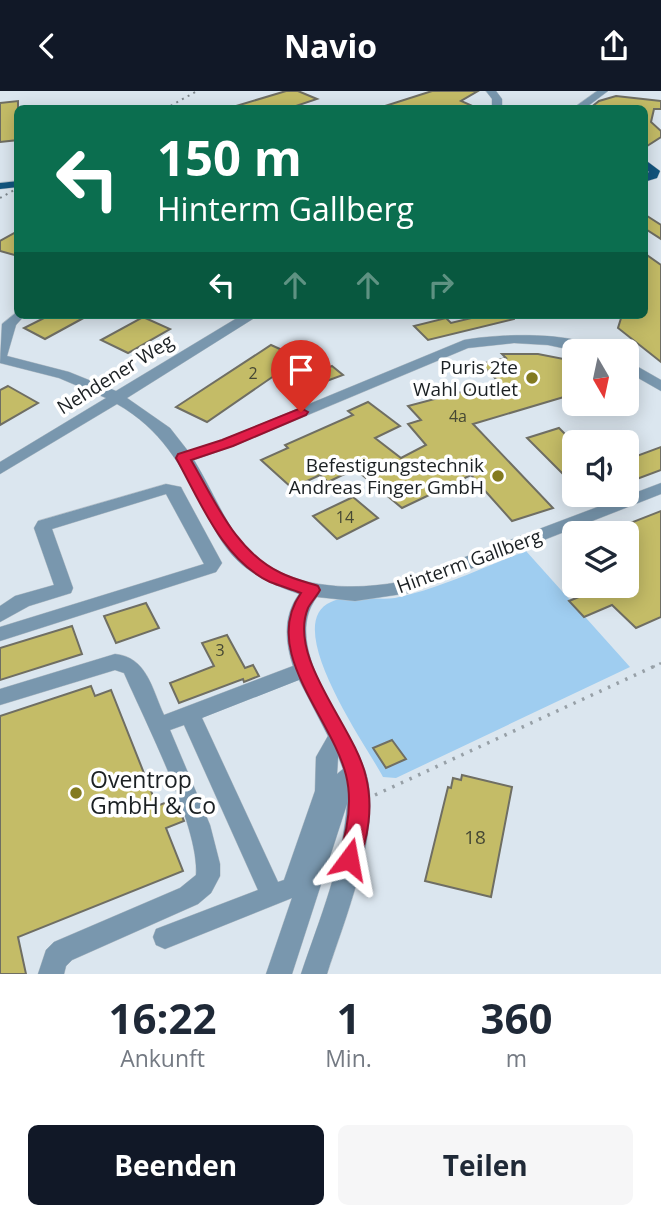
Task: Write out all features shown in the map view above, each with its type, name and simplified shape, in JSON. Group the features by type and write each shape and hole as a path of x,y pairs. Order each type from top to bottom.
{"main road":[{"path":"648,164 655,171 648,179"}],"street":[{"path":"583,105 603,91"},
{"path":"0,357 6,330 15,319"},
{"name":"Nehdener Weg","path":"0,469 245,319"},
{"path":"183,458 228,443 464,344 503,338 540,339 562,344"},
{"name":"Hinterm Gallberg","path":"0,357 55,370 114,398 159,426 183,458 231,541 248,559 274,577 312,590 363,594 402,588 661,488"},
{"path":"639,373 661,387"},
{"path":"0,615 22,601 64,587 43,528 48,522 172,489 176,491 213,563 211,568 0,634"},
{"path":"206,549 231,541"},
{"path":"312,590 300,608 296,631 299,656 355,772 359,802 356,837 314,974"},
{"path":"0,697 101,665 126,663 132,668 158,726 208,852 208,877 201,888 189,896 63,951 54,959 51,974"},
{"path":"158,726 305,670"},
{"path":"190,714 272,895"},
{"path":"165,936 293,887 326,791 327,757 339,736"},
{"path":"279,974 340,791 346,779 355,772"}],"path":[{"path":"359,802 661,663"}],"shaded area":[{"path":"526,551 562,591 562,598 568,598 630,667 396,778 383,777 332,687 315,635 318,615 338,599 395,598 445,583"}],"building":[{"path":"286,91 298,91 317,99 299,105 239,105"},
{"path":"432,91 478,91 461,101 470,105 388,105"},
{"path":"616,96 661,101 661,109 654,109 651,122 661,131 661,137 648,145 648,105 594,105"},
{"path":"18,101 18,105 14,105 14,140 0,142 0,103"},
{"path":"648,217 661,225 661,239 648,231"},
{"path":"14,233 14,255 0,251 0,241"},
{"path":"648,256 661,265 661,362 639,345 639,339 632,339 618,328 621,319 648,319"},
{"path":"42,319 82,319 45,339 24,328"},
{"path":"139,319 148,319 170,329 128,353 101,340"},
{"path":"442,319 451,323 468,319 514,319 428,340 414,326"},
{"path":"271,345 300,358 207,422 176,407"},
{"path":"502,354 538,354 562,359 562,398 473,424 553,508 512,521 471,475 402,508 355,469 328,482 320,475 292,488 261,460 288,448 285,445 353,415 348,411 368,402 400,426 375,438 401,458 426,445 408,424 421,420 408,406 499,382 481,364 506,358"},
{"path":"332,366 343,375 321,383 311,375"},
{"path":"8,386 38,403 0,425 0,390"},
{"path":"559,428 562,431 562,473 527,438"},
{"path":"661,447 661,470 639,478 639,455"},
{"path":"353,497 378,518 337,539 313,516"},
{"path":"661,511 661,617 636,628 612,605 584,617 569,601 576,598 639,598 639,521 636,521"},
{"path":"146,603 159,628 116,643 104,616"},
{"path":"72,626 82,654 0,680 0,648"},
{"path":"227,635 245,668 253,665 259,676 244,682 243,679 179,703 170,683 214,666 202,643"},
{"name":"Oventrop GmbH & Co","path":"91,686 95,696 111,690 157,806 175,799 184,821 166,828 183,871 18,937 26,974 0,974 0,716"},
{"path":"392,740 406,759 386,768 373,748"},
{"path":"462,775 512,787 491,897 425,881 448,787 451,788 453,778 461,780"}],"railway":[{"path":"172,105 197,91"},
{"path":"0,198 14,190"}],"place":[{"name":"Puris 2te Wahl Outlet","path":"532,378"},
{"name":"Befestigungstechnik Andreas Finger GmbH","path":"498,476"},
{"name":"Oventrop GmbH & Co","path":"76,793"}],"route":[{"path":"301,412 228,443 183,458 228,537 240,551 274,577 312,590 300,608 296,631 299,656 346,750 356,776 359,802 356,837 349,859"}]}
